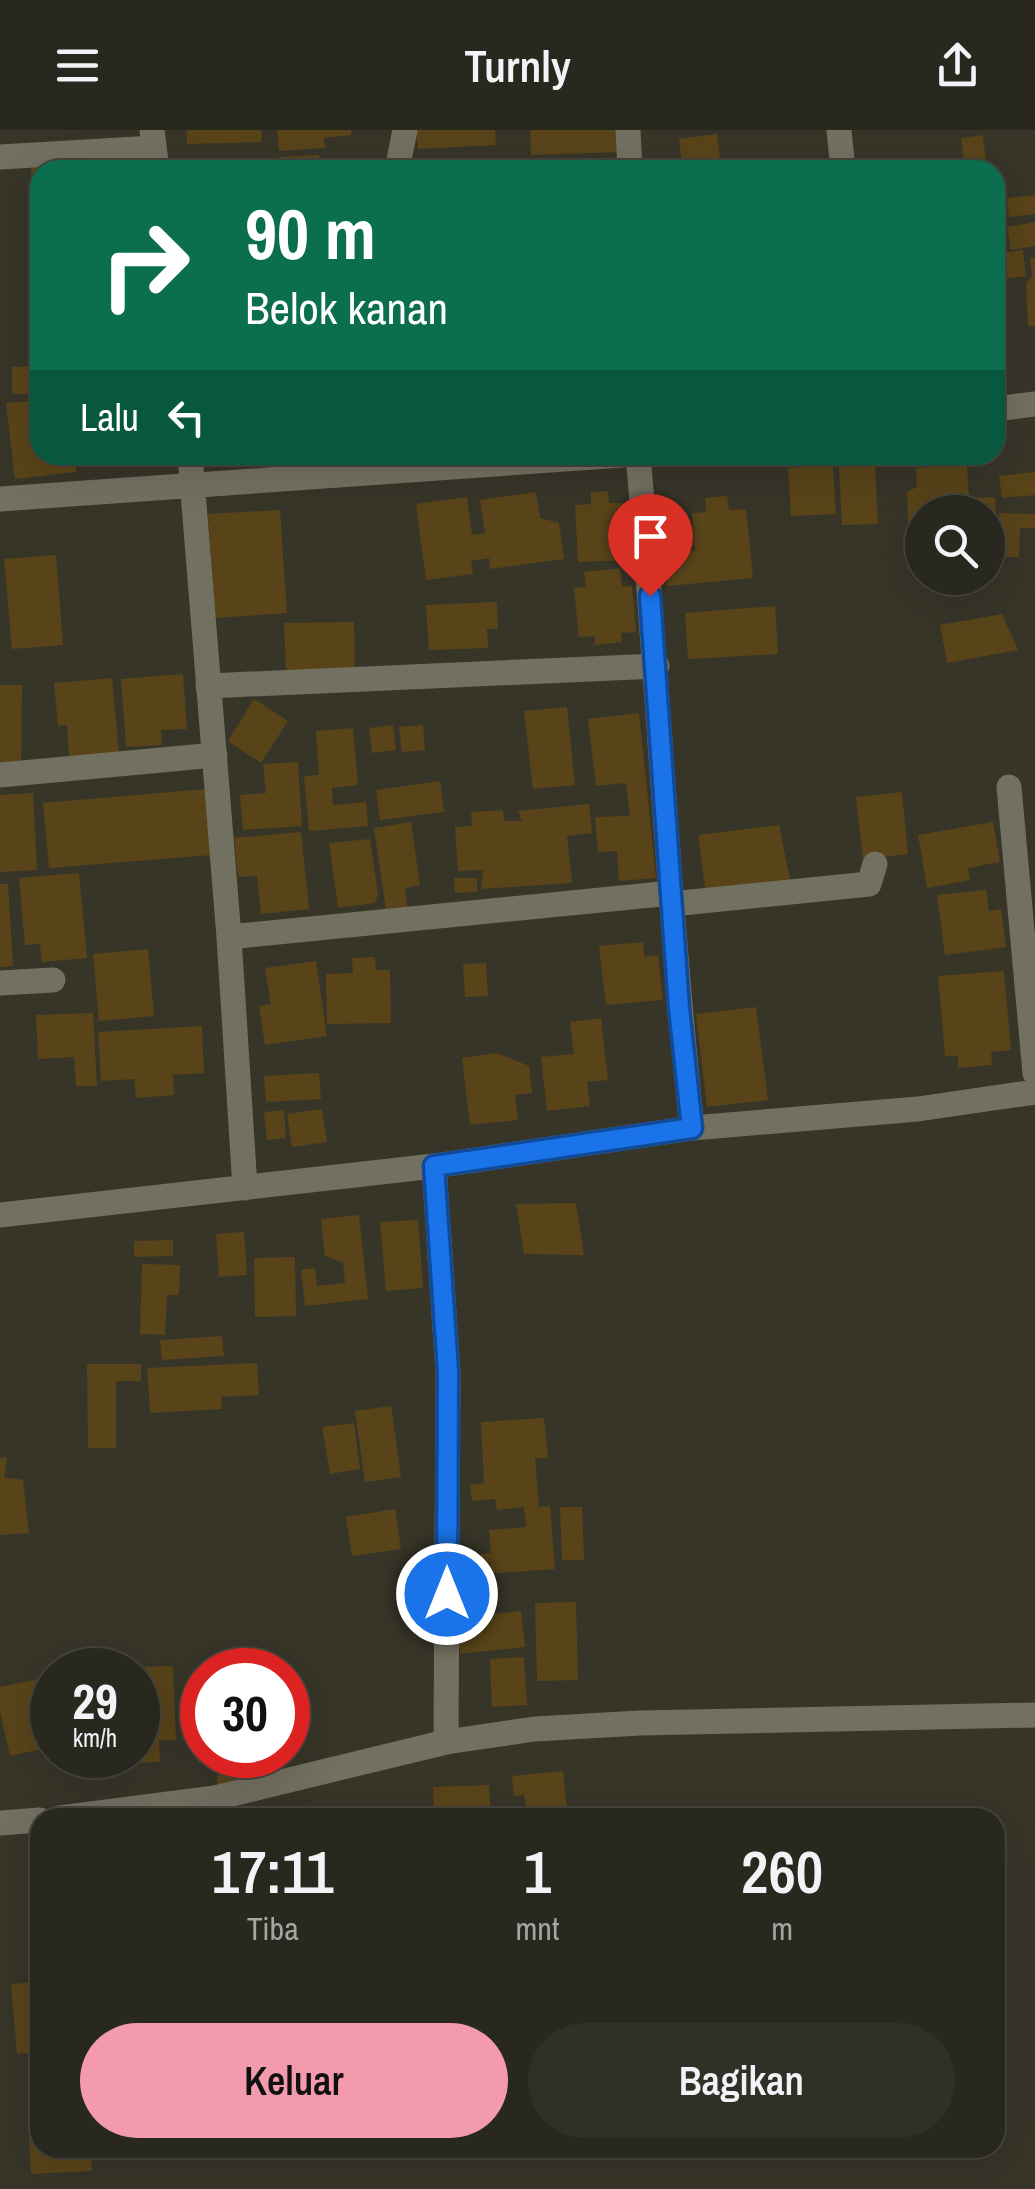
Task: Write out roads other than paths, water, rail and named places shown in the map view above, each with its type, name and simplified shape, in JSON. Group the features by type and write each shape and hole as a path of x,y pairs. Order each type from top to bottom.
{"street":[{"path":"399,160 405,130"},
{"path":"628,130 630,160"},
{"path":"838,130 842,160"},
{"path":"0,157 154,149"},
{"path":"1005,408 1035,404"},
{"path":"191,465 246,1188"},
{"path":"0,500 387,465"},
{"path":"639,465 692,1128"},
{"path":"208,686 656,666"},
{"path":"0,774 214,755"},
{"path":"1009,787 1035,1073"},
{"path":"229,937 869,884 876,864"},
{"path":"0,983 52,980"},
{"path":"0,1215 434,1166 692,1128 918,1109 1035,1092"},
{"path":"434,1166 448,1372 446,1742"},
{"path":"138,1808 215,1798 446,1742 535,1728 1035,1715"},
{"path":"0,1823 30,1821"}]}
